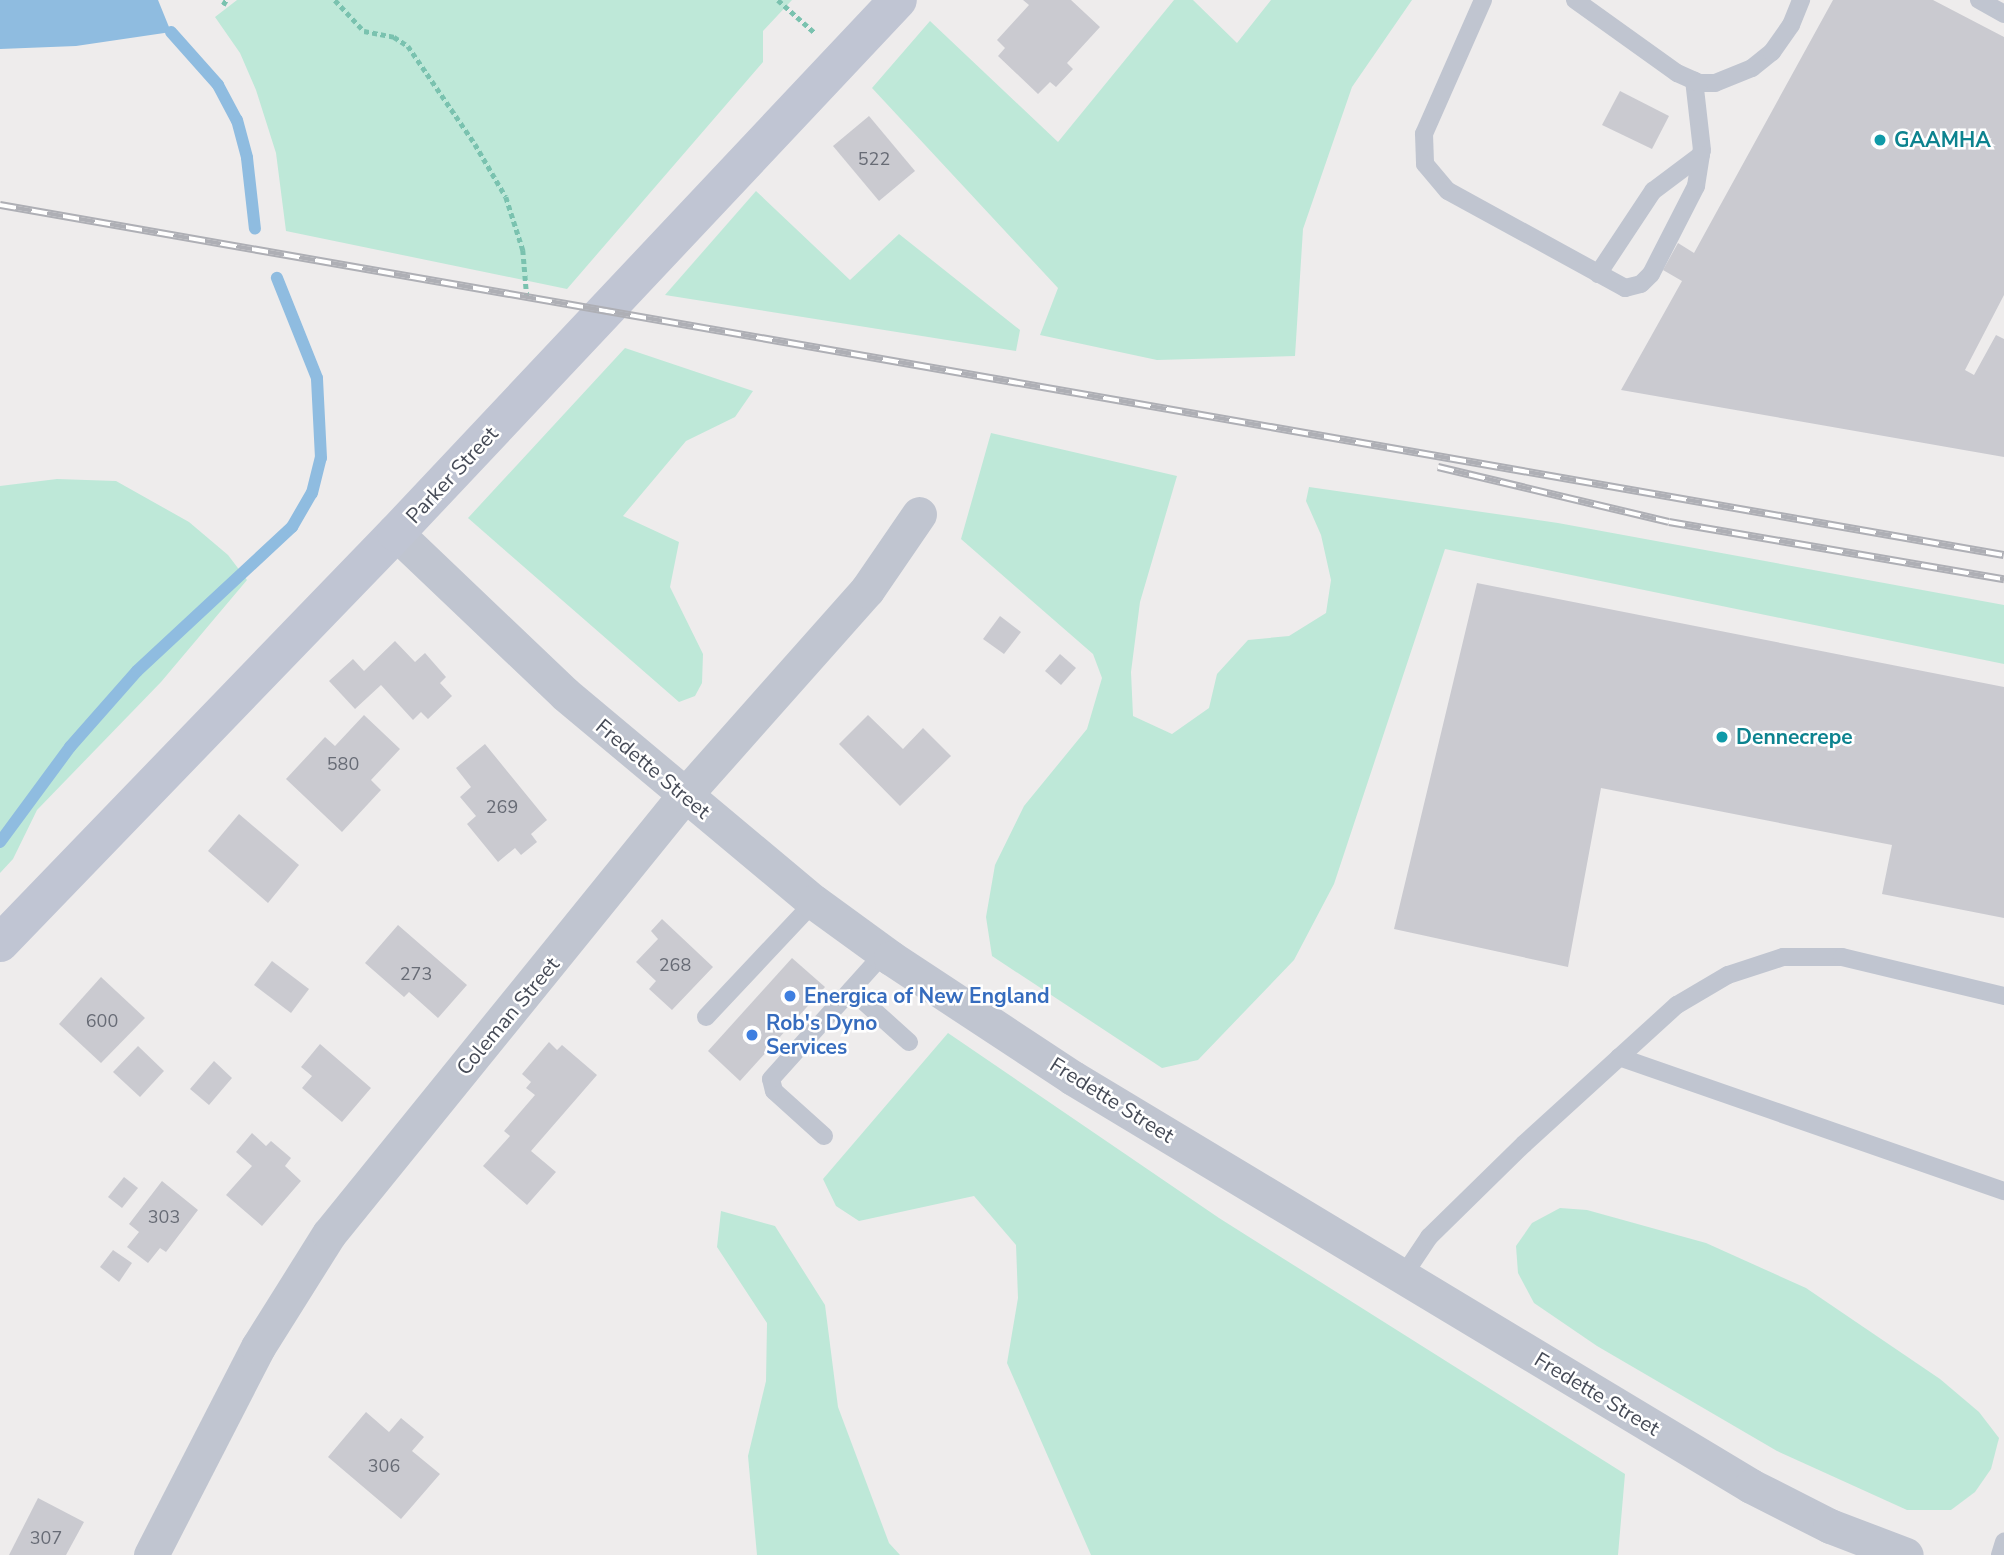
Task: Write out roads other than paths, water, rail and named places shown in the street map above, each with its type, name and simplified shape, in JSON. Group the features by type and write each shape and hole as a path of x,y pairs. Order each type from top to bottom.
{"main road":[{"name":"Parker Street","path":"0,943 396,533 898,0"}],"street":[{"name":"Coleman Street","path":"150,1555 258,1348 329,1234 684,796 867,590 919,514"},
{"name":"Fredette Street","path":"396,533 565,694 814,902 884,953 1073,1077 1751,1486 1830,1526 1906,1555"}],"lane":[{"path":"1483,0 1424,134 1424,164 1448,191 1625,288 1641,284 1651,274 1696,186 1701,155 1694,80"},
{"path":"1574,0 1656,60 1694,80 1715,83 1752,68 1772,52 1801,0"},
{"path":"1979,0 2004,14"},
{"path":"1598,274 1653,191 1701,155"},
{"path":"706,1017 814,902"},
{"path":"824,1136 774,1091 771,1079 884,953"},
{"path":"1403,1276 1429,1237 1460,1204 1676,1005 1707,986 1783,957 1842,957 2004,996"},
{"path":"851,990 909,1042"},
{"path":"1619,1058 2004,1191"},
{"path":"2000,1555 2004,1542"}],"water":[{"path":"0,0 158,0 171,32 76,46 0,49"}],"waterway":[{"path":"171,32 218,85 237,120 247,158 255,229"},
{"path":"0,842 70,747 137,671 292,527 312,493 321,458 317,378 277,278"}],"railway":[{"path":"0,205 2004,555"},
{"path":"1438,467 1669,522 2004,579"}],"place":[{"name":"GAAMHA","path":"1880,140"},
{"name":"Dennecrepe","path":"1722,737"},
{"name":"Energica of New England","path":"790,996"},
{"name":"Rob's Dyno Services","path":"752,1035"}]}
